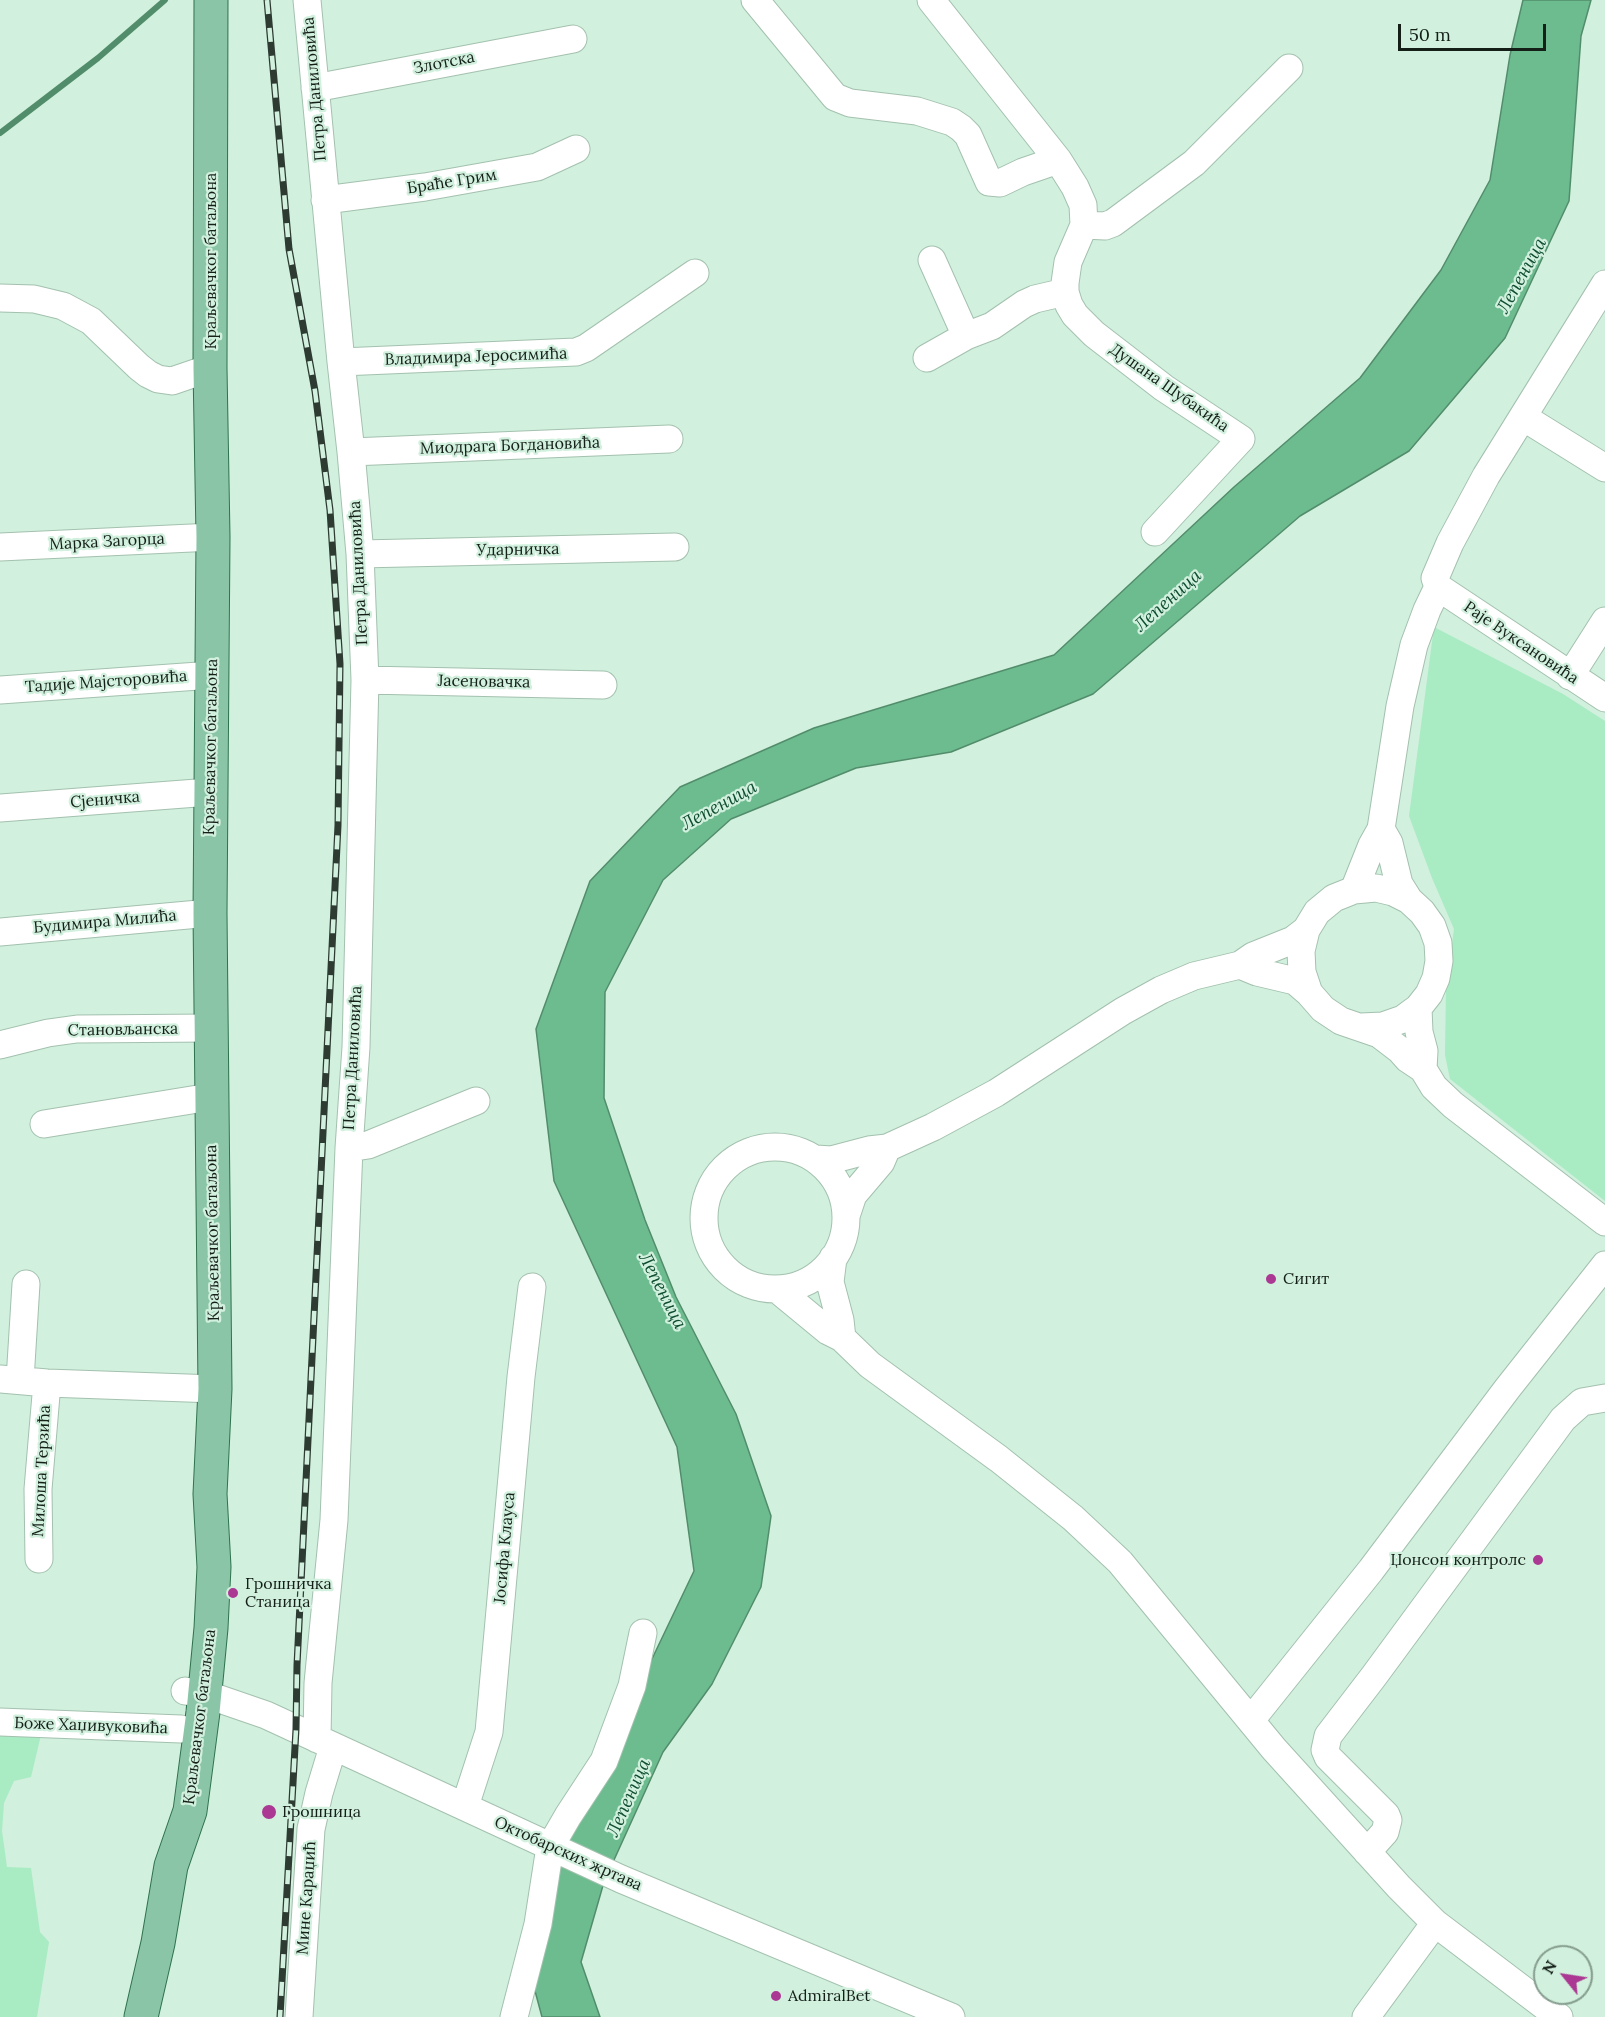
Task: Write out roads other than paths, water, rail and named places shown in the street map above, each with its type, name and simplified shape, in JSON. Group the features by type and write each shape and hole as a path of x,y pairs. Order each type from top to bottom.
{"main road":[{"name":"Краљевачког батаљона","path":"171,1866 169,1818 181,1730 195,1692 211,1628 214,1567 210,1494 215,1389 210,1097 212,1028 210,792 213,675 210,368 211,0"},
{"name":"Краљевачког батаљона","path":"141,2017 158,1943 171,1866 190,1811 195,1692"}],"street":[{"name":"Петра Даниловића","path":"307,0 360,554 365,680 356,1047 349,1148 334,1520 318,1683 326,1743"},
{"path":"755,0 835,97 850,103 917,111 952,122 968,135 989,182 1000,183 1058,160"},
{"path":"927,358 966,336 992,326 1024,304 1065,292 1068,262 1084,225 1081,199 1058,160 931,0"},
{"name":"Злотска","path":"315,88 573,39"},
{"path":"1084,225 1105,226 1113,223 1194,164 1289,68"},
{"name":"Браће Грим","path":"325,200 425,187 537,167 576,149"},
{"path":"932,260 966,336"},
{"name":"Владимира Јеросимића","path":"341,362 576,352 586,348 695,273"},
{"path":"1354,890 1372,844 1381,829 1400,706 1414,645 1426,610 1438,587 1435,578 1450,543 1486,476 1605,284"},
{"name":"Душана Шубакића","path":"1065,292 1076,315 1094,334 1164,388 1241,439 1155,532"},
{"path":"0,298 34,299 63,306 91,321 139,367 159,380 172,381 210,368"},
{"path":"1523,417 1605,468"},
{"name":"Миодрага Богдановића","path":"351,452 669,439"},
{"name":"Марка Загорца","path":"0,548 213,537"},
{"name":"Ударничка","path":"360,554 675,547"},
{"name":"Раје Вуксановића","path":"1438,587 1605,698"},
{"path":"1570,676 1605,621"},
{"name":"Тадије Мајсторовића","path":"0,690 213,675"},
{"name":"Јасеновачка","path":"365,680 603,685"},
{"name":"Сјеничка","path":"0,808 210,792"},
{"path":"1361,1027 1383,1026 1403,1019 1418,1008 1429,994 1436,978 1439,961 1438,943 1432,926 1409,900 1399,884 1389,843 1381,829"},
{"path":"1309,993 1302,972 1300,951 1306,930 1317,912 1334,898 1354,890 1376,888 1393,892 1409,900"},
{"name":"Будимира Милића","path":"0,932 210,913"},
{"path":"816,1159 831,1160 869,1150 887,1148 933,1127 996,1093 1122,1011 1161,990 1194,976 1240,965 1253,956 1293,940 1306,930"},
{"path":"1240,965 1257,972 1295,981 1323,1009 1341,1021 1379,1034 1423,1069 1434,1087 1453,1105 1605,1221"},
{"path":"1418,1008 1419,1032 1424,1051 1423,1069"},
{"name":"Становљанска","path":"0,1045 48,1033 77,1029 212,1028"},
{"path":"44,1124 210,1097"},
{"name":"Петра Даниловића","path":"349,1148 368,1145 476,1101"},
{"path":"834,1258 818,1274 799,1285 777,1289 754,1286 734,1276 718,1261 708,1242 705,1230 707,1197 716,1177 732,1161 752,1150 774,1146 796,1149 816,1159 832,1175 842,1194 846,1216"},
{"path":"842,1338 840,1320 830,1282 834,1258 843,1238 846,1216 854,1196 881,1162 887,1148"},
{"path":"1251,1720 1371,1570 1507,1389 1605,1264"},
{"name":"Милоша Терзића","path":"26,1284 10,1379 47,1383 215,1389"},
{"name":"Јосифа Клауса","path":"465,1806 489,1732 521,1377 532,1287"},
{"path":"777,1289 828,1331 842,1338 870,1365 999,1459 1073,1518 1120,1562 1251,1720 1367,1852 1435,1923 1559,2017"},
{"name":"Милоша Терзића","path":"39,1559 38,1489 47,1383"},
{"path":"1367,1852 1385,1832 1388,1820 1386,1815 1328,1757 1325,1750 1328,1736 1563,1419 1582,1402 1605,1398"},
{"path":"514,2017 568,1816 604,1761 632,1686 643,1634"},
{"name":"Октобарских жртава","path":"195,1692 266,1715 621,1879 951,2017"},
{"name":"Боже Хаџивуковића","path":"0,1722 181,1730"},
{"name":"Мине Караџић","path":"299,2017 311,1829 326,1743"},
{"path":"1366,2017 1435,1923"}],"water":[{"name":"Лепеница","path":"1523,0 1591,0 1581,36 1569,201 1505,338 1409,451 1300,516 1093,694 951,752 856,768 731,819 663,880 605,992 604,1098 645,1220 676,1297 736,1414 771,1516 761,1587 712,1684 663,1752 604,1882 581,1962 600,2017 542,2017 531,1976 553,1866 694,1571 677,1447 554,1181 536,1029 590,881 680,787 814,728 1054,655 1234,487 1360,378 1441,270 1490,180 1510,55"}],"waterway":[{"path":"0,133 98,58 165,0"}],"railway":[{"path":"267,0 289,249 315,391 330,510 340,664 338,825 297,1665 296,1729 280,2017"}],"place":[{"name":"Сигит","path":"1271,1279"},
{"name":"Џонсон контролс","path":"1538,1560"},
{"name":"Грошничка Станица","path":"233,1593"},
{"name":"Грошница","path":"269,1812"},
{"name":"AdmiralBet","path":"776,1996"}]}
